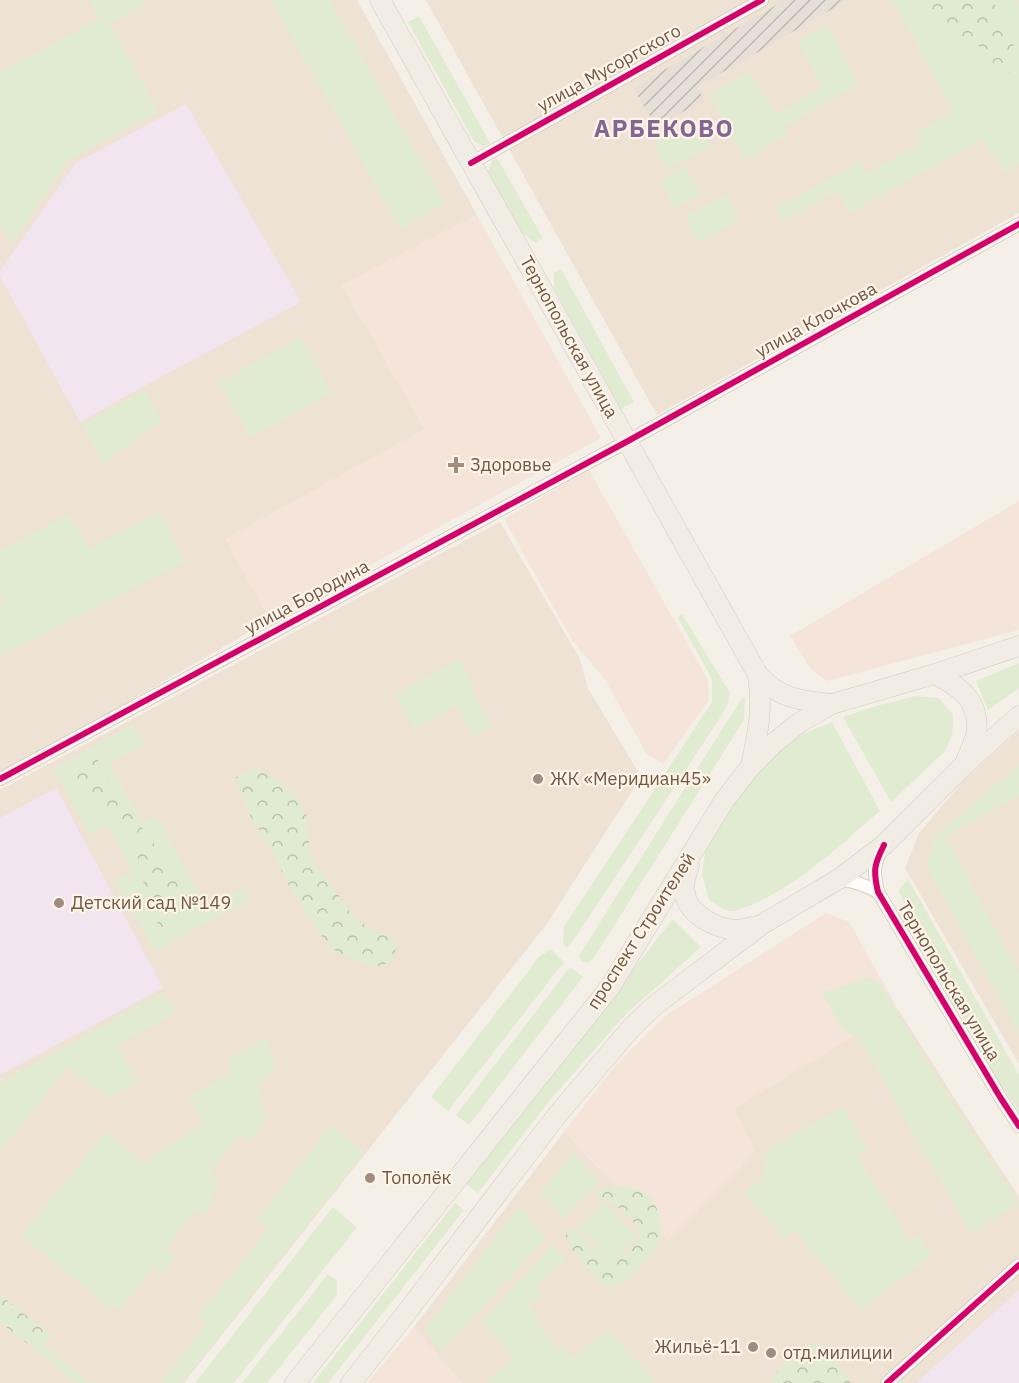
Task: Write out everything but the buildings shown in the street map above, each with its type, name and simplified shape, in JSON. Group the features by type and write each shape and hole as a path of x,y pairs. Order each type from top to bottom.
{"main road":[{"name":"Тернопольская улица","path":"380,0 758,675 768,686 782,695 800,701 832,704"},
{"name":"проспект Строителей","path":"295,1383 610,987 724,801 751,766 799,723 832,704 935,674 1019,646"},
{"path":"935,674 953,683 965,693 973,705 977,720 976,737 965,764"},
{"name":"Тернопольская улица","path":"751,766 760,721 761,697 758,675"},
{"path":"351,1383 558,1114 632,1027 654,1006 761,925 839,879 884,846 965,764 1019,716"},
{"path":"696,846 685,879 684,895 691,907 703,918 720,927 739,930 761,925"}],"street":[{"name":"улица Мусоргского","path":"471,163 762,0"},
{"name":"улица Клочкова","path":"628,441 1019,224"},
{"name":"улица Бородина","path":"0,779 628,441"},
{"name":"Тернопольская улица","path":"884,846 875,864 878,892 1019,1126"},
{"name":"Тернопольская улица","path":"839,879 854,881 878,892"},
{"path":"887,1383 1019,1265"}],"shaded area":[{"path":"0,0 357,0 477,215 342,285 425,429 226,539 270,620 0,776"},
{"path":"426,0 1019,0 1019,213 657,415"},
{"path":"785,0 848,0 697,87 704,100 656,127 633,88"},
{"path":"186,104 301,302 80,422 0,276 0,271 76,163"},
{"path":"477,215 601,438 270,620 226,539 424,429 342,285"},
{"path":"589,470 708,680 709,700 663,764 646,753 606,681 572,640 504,519"},
{"path":"1019,501 1019,630 827,681 811,669 790,636"},
{"path":"500,522 580,659 588,688 641,777 546,925 184,1383 0,1383 0,790"},
{"path":"1019,731 1019,1064 905,868 919,833 964,780"},
{"name":"Детский сад №149","path":"56,788 163,988 0,1075 0,818"},
{"path":"826,913 849,922 898,1009 735,1108 755,1152 668,1241 564,1132 614,1067 664,1017"},
{"path":"898,1009 1019,1197 1019,1383 462,1383 414,1327 564,1132 668,1241 735,1108"},
{"path":"1019,1290 1019,1383 917,1383 923,1377"},
{"path":"414,1327 462,1383 367,1383"}],"green space":[{"path":"90,0 144,0 146,3 110,23 158,112 69,160 12,244 0,223 0,72 100,18"},
{"path":"271,0 330,0 445,204 400,229"},
{"path":"892,0 1017,0 1019,4 1019,164 1003,173 984,139 849,213 837,191 782,222 775,209 860,162 866,173 921,143 916,132 953,111"},
{"path":"916,0 991,0 1002,15 1013,42 1014,70 1005,75 998,71 977,44 954,41 936,26"},
{"path":"419,16 490,143 483,147 474,141 408,22"},
{"path":"827,25 859,84 784,127 788,135 745,160 708,94 750,71 775,114 823,87 798,41"},
{"path":"697,120 711,146 667,170 653,144"},
{"path":"497,158 543,238 536,243 519,231 488,172 492,160"},
{"path":"685,166 701,195 675,209 660,180"},
{"path":"726,195 739,220 699,242 685,216"},
{"path":"561,269 634,402 621,409 554,288 554,273"},
{"path":"300,337 331,393 250,438 219,383"},
{"path":"144,390 161,421 104,464 82,425"},
{"path":"160,512 185,562 3,655 0,649 0,604 4,602 0,594 0,550 69,514 88,549"},
{"path":"682,614 730,693 727,707 567,948 563,944 564,927 712,702 712,679 678,618"},
{"path":"460,659 475,695 492,726 473,737 456,706 414,729 395,695"},
{"path":"1019,663 1019,688 988,710 976,681"},
{"path":"915,696 939,698 953,715 953,734 945,751 891,802 843,717"},
{"path":"742,698 745,698 744,720 593,959 589,962 582,962 580,954"},
{"path":"832,722 880,811 819,863 769,896 732,911 709,900 702,875 706,846 729,805 774,754 803,734"},
{"path":"133,724 145,744 110,764 143,822 156,816 207,908 244,888 250,899 155,952 115,881 132,871 107,826 90,835 53,769"},
{"path":"92,753 100,763 112,787 183,883 188,898 188,912 182,924 169,933 161,927 150,905 131,837 116,821 88,802 81,794 77,784 77,766"},
{"path":"1019,765 1019,796 946,836 1019,973 1019,1033 926,866 935,836"},
{"path":"257,769 277,779 298,800 306,813 310,851 318,869 352,916 376,932 385,932 396,944 395,954 389,963 373,967 338,953 321,935 294,896 271,850 248,812 238,787 236,777 243,772"},
{"path":"908,879 1019,1075 1019,1111 986,1063 919,934 898,890"},
{"path":"673,919 701,947 625,1015 550,1100 478,1193 465,1183"},
{"path":"551,949 564,962 448,1111 431,1097 539,957"},
{"path":"570,967 583,977 469,1125 456,1115"},
{"path":"869,977 879,982 943,1088 1019,1204 970,1233 859,1039 843,1031 822,993"},
{"path":"163,992 175,1013 117,1045 138,1082 109,1098 68,1068 0,1151 0,1083"},
{"path":"267,1037 275,1066 259,1086 266,1122 249,1142 240,1135 210,1173 219,1180 205,1217 196,1210 166,1249 175,1257 162,1274 153,1268 122,1308 107,1306 21,1235 106,1132 144,1163 204,1123 189,1096 233,1071 227,1060"},
{"path":"844,1107 868,1150 858,1156 909,1240 919,1235 931,1256 861,1310 795,1230 784,1238 745,1194 764,1177 766,1150"},
{"path":"331,1126 365,1152 182,1383 160,1383 207,1324 198,1316 268,1229 257,1219"},
{"path":"573,1152 599,1182 563,1218 541,1192"},
{"path":"609,1187 634,1188 641,1191 654,1203 660,1220 659,1238 650,1258 625,1281 611,1288 605,1286 575,1254 566,1235 569,1231 577,1229 590,1246 620,1258 634,1246 639,1233 634,1223 617,1206 599,1199 597,1195 599,1191"},
{"path":"604,1202 638,1237 613,1262 579,1227"},
{"path":"455,1203 464,1210 328,1383 313,1383"},
{"path":"520,1205 546,1239 442,1351 424,1330"},
{"path":"333,1207 357,1227 234,1383 195,1383"},
{"path":"553,1244 566,1259 535,1287 542,1296 529,1307 538,1318 535,1322 560,1351 564,1348 573,1358 608,1329 656,1383 487,1383 514,1357 481,1322"},
{"path":"328,1274 337,1281 337,1295 267,1383 242,1383"},
{"path":"0,1295 52,1336 44,1346 91,1383 77,1383 0,1322"},
{"path":"817,1344 826,1350 851,1383 773,1383 779,1368 789,1356 802,1348"}],"cycle path":[{"path":"471,163 762,0"},
{"path":"0,779 628,441 1019,224"},
{"path":"884,845 875,868 878,892 1019,1126"},
{"path":"887,1383 1019,1265"}],"place":[{"name":"Здоровье","path":"456,465"},
{"name":"ЖК «Меридиан45»","path":"538,779"},
{"name":"Детский сад №149","path":"59,903"},
{"name":"Тополёк","path":"370,1178"},
{"name":"Жильё-11","path":"753,1347"},
{"name":"отд.милиции","path":"771,1353"}],"district":[{"name":"АРБЕКОВО","path":"664,129"}]}
